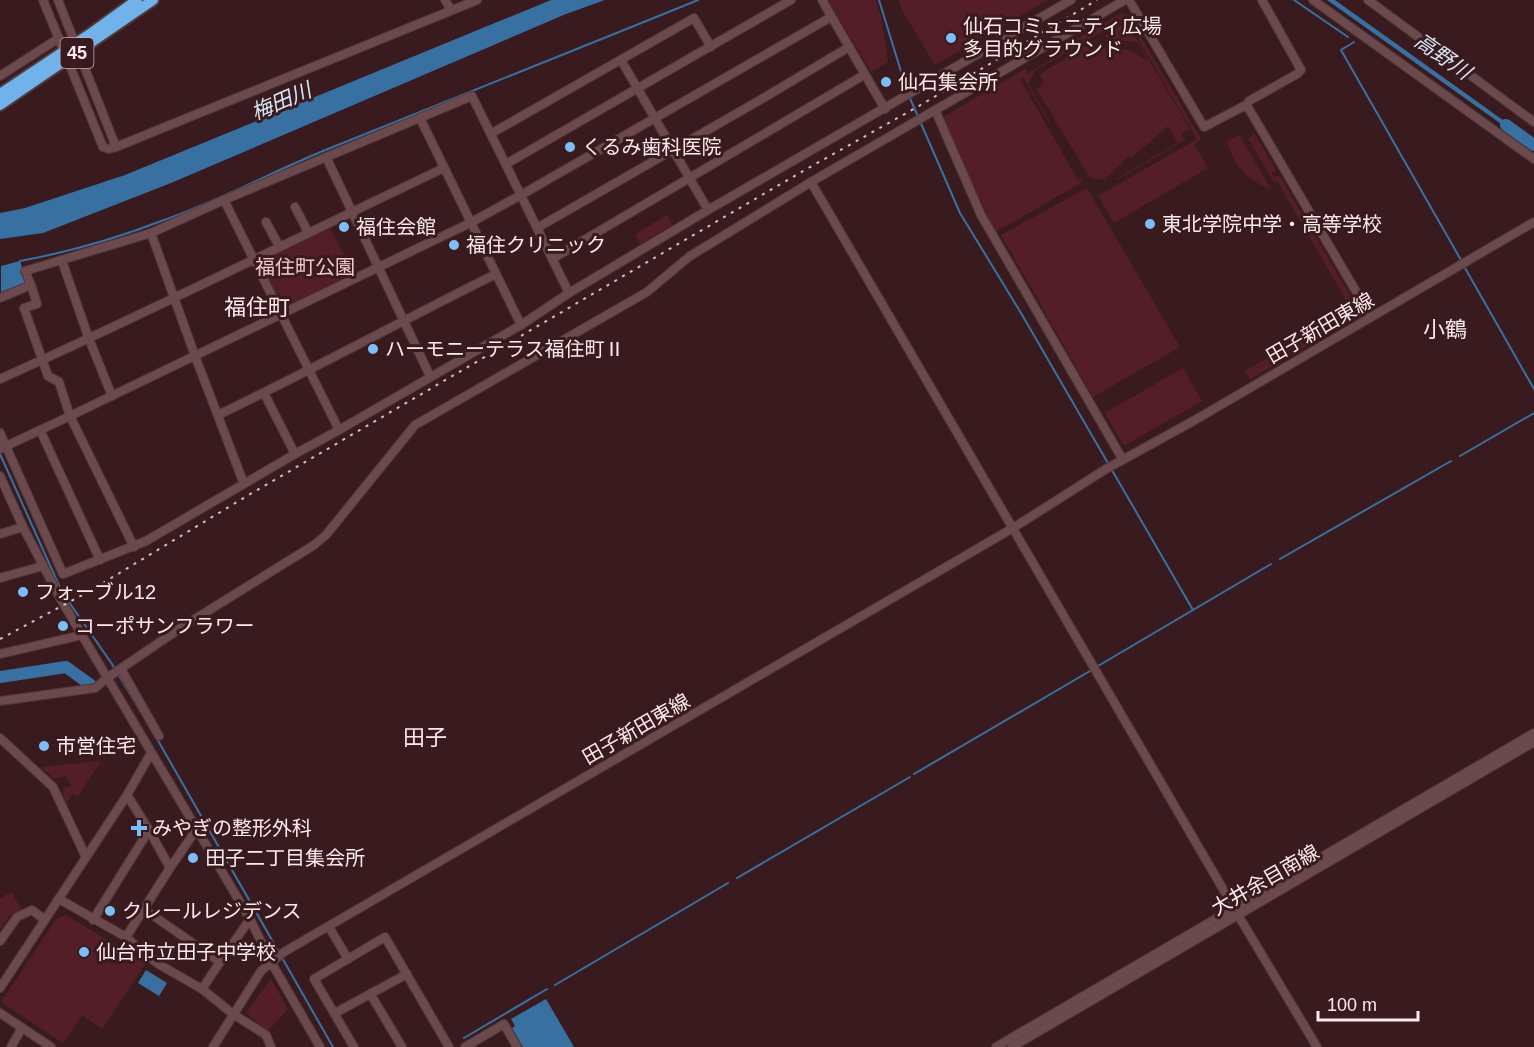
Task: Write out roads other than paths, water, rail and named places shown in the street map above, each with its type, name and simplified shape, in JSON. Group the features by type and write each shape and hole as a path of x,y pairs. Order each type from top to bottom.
{"highway":[{"name":"45","path":"0,105 137,0"},
{"name":"45","path":"0,94 153,0"}],"street":[{"path":"43,0 59,39 71,52"},
{"path":"58,0 71,52 116,147 477,0"},
{"path":"445,0 451,10"},
{"path":"506,164 791,0"},
{"path":"822,0 885,109"},
{"path":"0,433 3,448 63,574 134,547 521,325 569,293 708,210 1071,0"},
{"path":"0,701 95,688 182,627 314,545 326,535 415,425 647,292 690,256 811,182 1127,0 1204,127 1246,106 1249,101 1301,70 1262,0"},
{"path":"1313,0 1534,159"},
{"path":"1368,0 1534,122"},
{"path":"3,448 470,223 831,17"},
{"path":"492,133 694,18 711,47"},
{"path":"0,76 59,39"},
{"path":"537,228 849,47"},
{"path":"621,60 708,210"},
{"path":"552,259 864,75"},
{"path":"134,547 70,416 59,382 48,376 24,308 37,303 26,271 151,233 472,96 569,293"},
{"path":"1246,106 1371,317"},
{"path":"936,112 981,214 1123,460"},
{"path":"420,118 521,325"},
{"path":"326,157 430,376"},
{"path":"0,379 174,299 279,246 444,168"},
{"path":"811,182 1317,1047"},
{"path":"224,200 339,430"},
{"path":"295,207 308,232"},
{"path":"266,222 279,246"},
{"name":"田子新田東線","path":"213,1047 261,971 281,954 1013,528 1106,469 1534,222"},
{"path":"151,233 244,484"},
{"path":"62,261 112,396"},
{"path":"218,415 496,274"},
{"path":"0,298 31,285"},
{"path":"264,393 294,454"},
{"path":"40,430 100,560"},
{"path":"0,476 23,527 82,636 115,673 159,736"},
{"path":"0,534 23,527"},
{"path":"0,578 43,566"},
{"path":"0,654 82,636"},
{"path":"115,673 151,753 250,919 271,962 320,1047"},
{"path":"996,1047 1236,911 1534,733"},
{"path":"0,738 53,787 86,857"},
{"name":"大井余目南線","path":"1012,1047 1236,911 1534,742"},
{"path":"0,988 127,795 151,753"},
{"path":"127,795 170,868"},
{"path":"93,920 149,830"},
{"path":"126,937 196,830"},
{"path":"58,898 126,937 160,965 202,989 233,1014 266,1035 269,1046"},
{"path":"0,941 17,917 32,910 45,920"},
{"path":"145,910 220,962"},
{"path":"202,989 250,919"},
{"path":"329,927 348,959"},
{"path":"354,1047 314,979 385,937 449,1047"},
{"path":"335,1013 407,974"},
{"path":"371,995 402,1047"},
{"path":"0,1013 51,1047"},
{"path":"465,1047 504,1024 517,1047"},
{"path":"11,1047 22,1028"}],"water":[{"path":"551,0 605,0 566,14 171,183 43,233 0,239 0,213 25,208 125,175"},
{"path":"1327,0 1335,0 1514,128 1521,138"},
{"path":"20,261 27,282 1,292 1,266"},
{"path":"146,970 167,983 159,996 138,983"},
{"path":"546,999 574,1047 523,1047 512,1028 515,1026 511,1019"}],"waterway":[{"path":"20,261 93,244 184,212 323,151 698,0"},
{"path":"879,0 907,91"},
{"path":"1294,0 1348,37"},
{"path":"1354,42 1341,50 1461,260"},
{"path":"909,96 960,213 1021,313 1193,610"},
{"name":"高野川","path":"1506,125 1534,145"},
{"path":"1465,268 1534,389"},
{"path":"1460,456 1534,413"},
{"path":"0,454 62,592 112,664 141,712"},
{"path":"1280,559 1451,461"},
{"path":"1098,666 1271,564"},
{"path":"0,677 66,667 91,685"},
{"path":"914,774 1090,671"},
{"path":"156,737 333,1047"},
{"path":"737,878 910,777"},
{"path":"555,985 728,883"},
{"path":"464,1038 547,989"}],"railway":[{"path":"0,639 88,592 247,496 803,171 919,106 1097,0"}],"place":[{"name":"仙石コミュニティ広場 多目的グラウンド","path":"951,38"},
{"name":"仙石集会所","path":"886,82"},
{"name":"くるみ歯科医院","path":"570,147"},
{"name":"東北学院中学・高等学校","path":"1150,224"},
{"name":"福住会館","path":"344,227"},
{"name":"福住クリニック","path":"454,245"},
{"name":"ハーモニーテラス福住町Ⅱ","path":"373,349"},
{"name":"フォーブル12","path":"23,592"},
{"name":"コーポサンフラワー","path":"63,626"},
{"name":"市営住宅","path":"44,746"},
{"name":"みやぎの整形外科","path":"139,828"},
{"name":"田子二丁目集会所","path":"193,858"},
{"name":"クレールレジデンス","path":"110,911"},
{"name":"仙台市立田子中学校","path":"84,952"}],"district":[{"name":"福住町","path":"257,307"},
{"name":"小鶴","path":"1445,329"},
{"name":"田子","path":"425,737"}],"water label":[{"name":"梅田川","path":"281,101"}],"park label":[{"name":"福住町公園","path":"305,267"}]}
